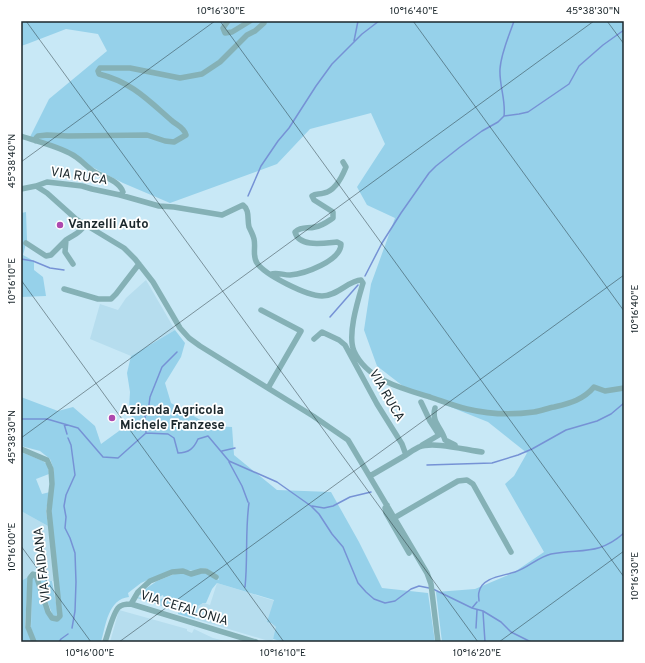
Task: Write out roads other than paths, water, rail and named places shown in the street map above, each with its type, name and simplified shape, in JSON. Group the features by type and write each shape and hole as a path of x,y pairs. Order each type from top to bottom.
{"street":[{"path":"228,21 223,28 225,33 232,32 250,21"},
{"path":"36,141 38,136 47,135 147,135 165,141 174,142 181,139 186,135 184,130 172,122 136,90 119,80 99,74 98,71 100,68 130,68 180,78 202,74 226,57 247,35 264,23 263,21"},
{"path":"21,136 76,156 92,170 108,178 122,188 120,195"},
{"path":"271,274 297,274 324,265 340,249 341,244 337,242 307,242 299,238 295,232 304,227 312,228 324,224 333,218 334,212 314,200 312,196 314,194 324,194 330,191 337,184 346,167 343,162"},
{"name":"VIA RUCA","path":"21,188 36,186 43,182 64,183 120,195 159,206 222,215 242,205 248,210 249,227 254,239 254,256 256,263 271,274"},
{"name":"VIA RUCA","path":"36,186 47,193 55,202 85,225 124,248 153,282 180,328 189,338 348,440 427,573 431,584 438,642"},
{"path":"26,243 46,256 50,255 66,240 73,235 80,233 85,225"},
{"path":"66,240 65,252 73,264"},
{"path":"64,289 98,299 111,299 139,264"},
{"path":"271,274 305,293 322,296 339,292 352,282 361,280 363,283 356,306 352,336 354,350 360,362 369,371 398,388 468,410 502,414 535,412 570,403 582,398 594,387 605,391 624,388"},
{"path":"261,310 301,332 268,388"},
{"name":"VIA RUCA","path":"314,339 322,332 345,345 377,404 402,444 406,455"},
{"path":"370,476 439,436 421,402"},
{"path":"435,408 433,413 435,423 443,432 446,440 467,450"},
{"path":"420,446 444,446 482,452"},
{"name":"VIA FAIDANA","path":"21,449 47,460 51,469 52,484 49,511 60,616 57,619 52,618 48,612 36,575 33,574 30,578 28,627 34,642"},
{"path":"394,518 458,481 467,480 473,484 511,552"},
{"name":"VIA RUCA","path":"386,504 384,508 386,513 409,552"},
{"path":"131,604 138,592 150,581 172,572 183,571 191,574 206,571 216,576"},
{"name":"VIA CEFALONIA","path":"105,642 116,610 119,606 125,604 131,604 256,642"}],"waterway":[{"path":"354,41 358,21"},
{"path":"248,196 261,166 289,128 332,64 362,34 379,21"},
{"path":"504,116 500,69 514,21"},
{"path":"365,276 382,243 401,213 429,173 436,166 482,131 498,122 504,116 528,112 569,84 579,66 603,45 624,30"},
{"path":"21,259 33,261 50,268 64,270"},
{"path":"330,317 358,285"},
{"path":"146,433 145,416 148,412 150,397 162,367 177,352"},
{"path":"427,465 492,463 518,455 566,430 597,421 611,414 624,403"},
{"path":"21,419 47,419 78,428 103,457 118,458 146,433 168,434 174,438 178,453 188,451 195,445 198,439 208,436 229,461 277,482 311,506 319,514 332,534 343,547 358,583 374,599 385,603 395,601 411,589 419,586 429,588"},
{"path":"64,424 67,434"},
{"path":"68,438 71,445 75,475 66,495 64,506 66,517 65,528 75,553 75,611 72,628"},
{"path":"222,451 235,448"},
{"path":"229,462 242,486 248,502"},
{"path":"312,506 324,508 333,506 350,497 371,492"},
{"path":"245,587 249,503"},
{"path":"479,601 481,587 489,580 520,570 546,555 589,550 606,545 624,533"},
{"path":"433,589 472,608 483,611 501,622 511,632 531,642"},
{"path":"472,608 477,602"},
{"path":"476,628 477,610"},
{"path":"483,612 485,642"},
{"path":"59,642 68,634"}],"place":[{"name":"Vanzelli Auto","path":"60,225"},
{"name":"Azienda Agricola Michele Franzese","path":"112,418"}]}
